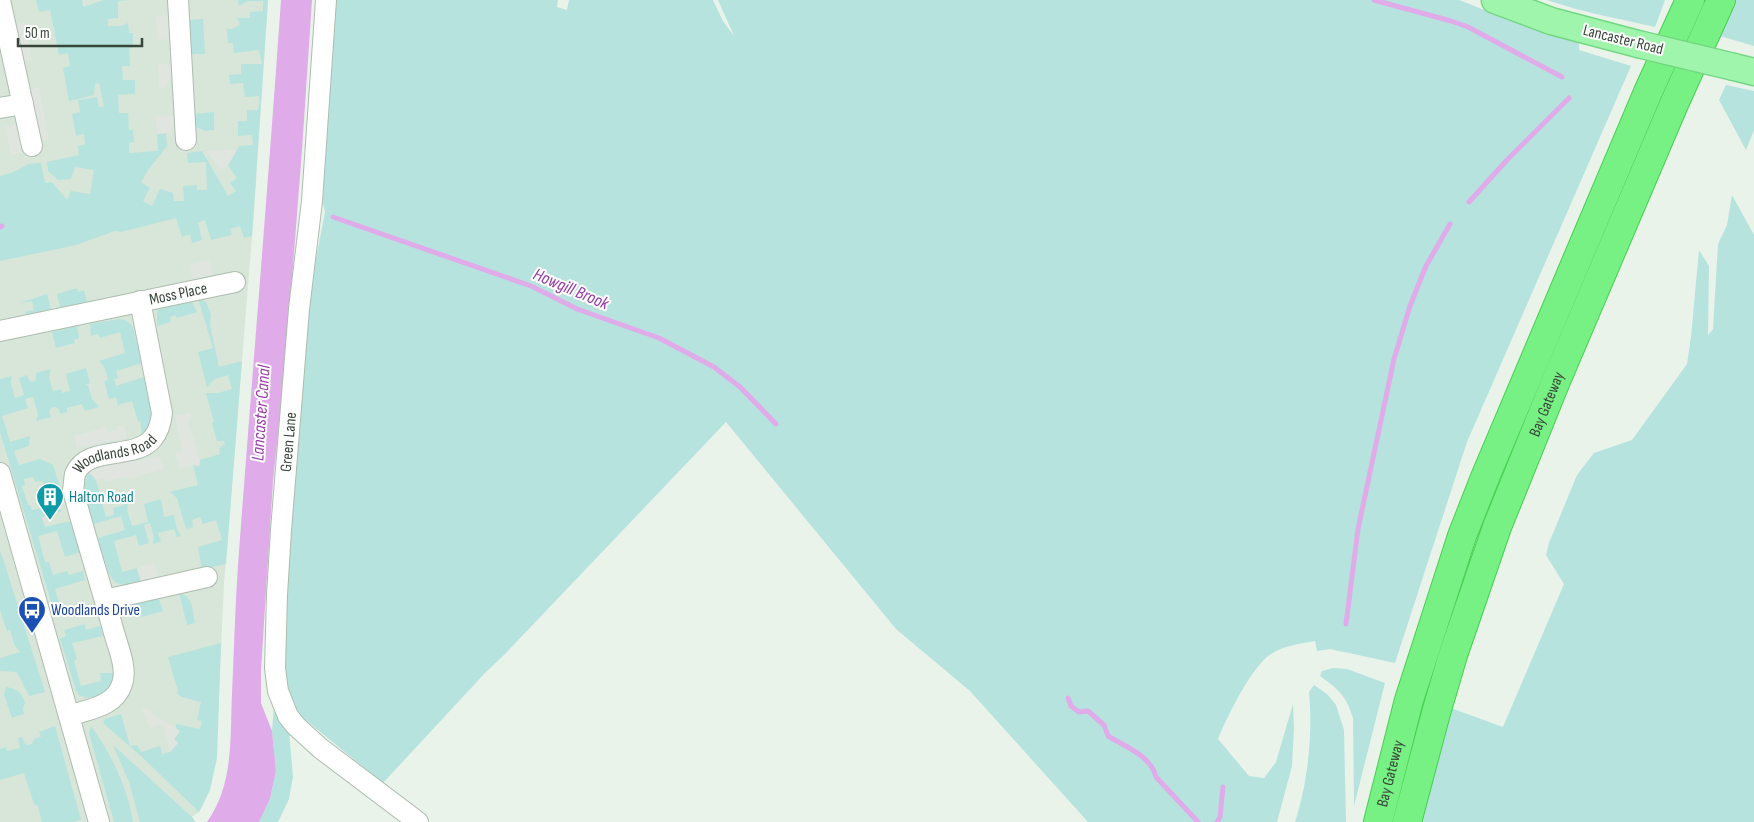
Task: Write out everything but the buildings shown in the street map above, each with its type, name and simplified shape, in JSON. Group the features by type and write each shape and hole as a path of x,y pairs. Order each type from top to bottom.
{"highway":[{"name":"Bay Gateway","path":"1378,822 1409,700 1462,536 1648,92 1690,0"},
{"name":"Bay Gateway","path":"1407,822 1453,654 1501,518 1556,381 1674,104 1721,0"}],"main road":[{"name":"Lancaster Road","path":"1495,0 1551,21 1744,70"}],"street":[{"path":"0,0 32,146"},
{"path":"178,0 186,140"},
{"name":"Green Lane","path":"326,0 312,201 299,309 281,530 275,668 278,691 288,716 296,726 320,748 418,822"},
{"path":"0,108 23,104"},
{"name":"Moss Place","path":"140,301 224,290"},
{"path":"0,331 140,301"},
{"name":"Woodlands Road","path":"69,716 107,704 122,685 124,672 73,490 76,474 84,463 94,458 144,447 154,438 160,426 162,413 140,301"},
{"path":"0,473 99,822"},
{"path":"105,600 200,584"}],"shaded area":[{"path":"0,0 268,0 254,212 224,583 216,758 212,781 205,801 199,812 185,822 0,822"},
{"path":"36,0 82,0 83,7 104,0 130,0 118,1 118,18 108,19 108,26 121,26 128,23 129,33 133,33 133,48 129,48 130,66 122,66 123,80 135,80 135,94 118,95 119,113 128,113 129,130 133,130 134,142 129,143 129,153 158,151 157,134 166,133 167,146 141,182 150,188 143,201 152,206 160,189 173,193 174,201 184,201 183,186 197,185 197,190 207,190 206,162 188,163 187,153 202,151 228,196 236,191 230,183 237,178 228,165 239,146 253,145 252,135 238,136 238,121 247,121 247,110 258,110 260,103 259,96 245,97 243,83 230,84 229,75 241,74 241,64 262,64 259,50 234,53 233,43 228,43 227,29 240,25 236,18 250,18 250,12 263,11 263,1 247,1 239,6 238,0 268,0 252,236 244,238 240,226 230,229 232,235 211,240 205,220 198,223 202,240 192,243 190,234 182,237 176,218 121,232 115,231 76,245 0,261 0,176 29,164 41,163 45,183 52,182 67,200 71,191 90,194 94,170 75,167 71,179 58,180 48,171 47,162 79,155 78,146 85,144 84,134 76,136 72,114 80,112 78,100 97,97 99,107 104,106 99,83 95,84 94,95 69,101 63,68 70,66 68,53 59,55 50,10 39,12"},
{"path":"334,0 558,0 557,7 567,10 569,0 713,0 723,21 734,36 718,0 1459,0 1518,23 1579,43 1579,50 1631,66 1467,442 1395,663 1330,649 1317,651 1315,641 1293,645 1276,651 1263,660 1233,706 1218,739 1249,776 1264,778 1276,762 1293,704 1292,766 1277,822 1088,822 970,691 896,629 726,422 485,673 383,783 302,717 291,701 285,684 283,649 286,556 307,324 315,264 325,212 323,204 324,170"},
{"path":"1547,0 1665,0 1655,27 1587,12"},
{"path":"1735,0 1754,0 1754,46 1720,36"},
{"path":"170,15 171,39 158,40 156,16"},
{"path":"203,19 205,54 191,54 188,20"},
{"path":"25,23 32,60 22,62 14,24"},
{"path":"158,64 172,64 173,73 166,87 159,88"},
{"path":"1726,85 1754,91 1754,130 1746,150 1719,100"},
{"path":"39,87 49,139 38,142 28,90"},
{"path":"214,112 214,130 205,131 196,127 194,114"},
{"path":"156,116 175,116 172,130 157,134"},
{"path":"21,124 27,152 11,155 5,127"},
{"path":"237,150 228,165 221,170 206,151"},
{"path":"1732,195 1754,235 1754,822 1418,822 1448,707 1503,727 1564,584 1546,555 1549,543 1577,475 1594,453 1632,440 1687,364 1699,250 1709,266 1708,335 1713,329 1718,244 1727,225"},
{"path":"209,260 213,275 193,279 189,265"},
{"path":"77,288 78,292 84,290 87,302 60,307 57,294"},
{"path":"47,294 51,309 26,315 25,312 34,310 32,301 20,303"},
{"path":"198,298 206,302 211,315 210,325 219,367 242,361 226,564 202,569 198,547 222,540 216,520 203,524 200,517 192,520 193,527 186,529 177,498 170,492 198,485 193,465 199,466 200,460 220,454 219,448 225,444 224,441 217,441 206,393 218,393 232,389 228,375 215,379 207,387 198,352 213,348"},
{"path":"191,300 197,312 177,318 175,315 170,317 171,322 157,326 157,312 160,307"},
{"path":"119,319 125,320 132,325 142,363 116,371 118,378 114,379 116,386 144,377 150,400 151,415 147,429 142,435 140,421 138,422 132,401 118,405 116,397 109,399 104,381 108,380 104,366 99,361 125,353 120,332 100,338 98,334 91,336 90,324"},
{"path":"77,326 79,338 74,340 75,343 56,348 52,332"},
{"path":"86,368 90,383 85,385 88,385 92,399 99,407 85,411 82,404 67,408 67,412 60,414 59,409 56,407 51,408 49,412 51,417 36,421 38,414 33,397 25,399 28,408 2,416 10,442 30,436 29,446 14,451 19,465 40,459 53,465 61,490 50,493 49,491 45,492 43,481 35,482 33,477 24,479 25,485 22,486 28,505 30,505 32,510 53,505 62,511 42,517 45,527 70,521 80,552 65,557 57,531 38,536 45,562 49,562 53,575 67,571 69,575 83,571 85,580 55,589 59,602 52,605 0,432 0,379 12,376 11,383 15,398 24,395 19,378 27,375 32,382 36,381 36,373 51,369 49,378 53,391 61,389 62,393 70,391 66,374"},
{"path":"190,412 192,419 188,420 200,460 199,466 193,465 180,468 175,453 182,451 175,416"},
{"path":"124,425 127,438 77,448 74,436 106,427 108,432 118,430 117,427"},
{"path":"160,456 163,469 128,479 127,476 105,482 104,478 96,480 89,472 98,467"},
{"path":"89,472 96,480 106,517 114,515 113,508 124,505 123,499 130,497 127,510 132,526 148,522 144,504 161,499 164,517 174,515 177,529 181,536 177,537 174,529 158,533 161,542 153,544 154,538 150,523 144,525 149,543 139,546 136,535 114,541 122,572 137,568 141,582 126,585 120,584 111,576 98,538 125,530 121,516 94,524 85,491 86,478"},
{"path":"0,551 45,692 29,696 16,672 0,671 0,658 20,652 14,644 10,630 7,631 0,610"},
{"path":"154,563 159,578 141,582 137,568"},
{"path":"179,593 190,601 195,623 187,625"},
{"path":"158,597 163,611 142,617 138,609 134,609 132,603"},
{"path":"85,624 86,630 100,626 103,636 72,643 77,659 74,661 81,686 101,681 100,673 113,673 112,685 106,693 91,698 77,693 60,639 66,636 64,630"},
{"path":"221,643 217,758 210,790 199,812 141,756 103,723 105,719 121,714 130,746 137,745 141,752 160,746 162,754 170,752 178,743 174,740 180,731 176,728 176,724 200,729 202,721 197,720 201,702 177,694 178,691 168,657"},
{"path":"1333,668 1347,669 1385,683 1354,806 1353,718 1348,704 1341,694 1320,676 1322,671"},
{"path":"1314,685 1327,694 1336,705 1344,730 1346,822 1295,822 1306,774 1310,740 1309,692"},
{"path":"6,687 16,690 21,694 25,703 24,714 12,718 4,695"},
{"path":"274,707 289,731 293,777 289,799 278,822 259,822 270,799 276,771 272,731"},
{"path":"145,708 180,731 174,739 178,743 170,752 163,724 150,728 141,709"},
{"path":"55,726 81,820 73,822 42,822 38,806 34,804 24,773 0,780 0,749 6,747 7,751 20,748 18,738 22,737 24,743 32,744 34,739 41,737 39,732"},
{"path":"91,726 118,772 131,810 133,822 114,822 89,733"},
{"path":"113,745 194,819 195,822 140,822 129,782"}],"water":[{"name":"Lancaster Canal","path":"281,0 312,0 286,356 273,481 261,670 261,703 272,731 276,771 270,799 259,822 207,822 222,792 229,760 238,565"}],"waterway":[{"path":"1374,0 1468,27 1562,77"},
{"path":"1469,202 1507,160 1569,98"},
{"name":"Howgill Brook","path":"333,217 531,286 577,309 659,338 714,367 740,387 776,424"},
{"path":"1346,624 1358,529 1394,359 1410,306 1426,266 1450,224"},
{"path":"1068,698 1071,706 1079,712 1088,711 1104,725 1108,736 1130,748 1149,763 1156,777 1198,822"},
{"path":"1217,822 1220,817 1223,787"}],"place":[{"name":"Halton Road","path":"50,521"},
{"name":"Woodlands Drive","path":"32,634"}]}
